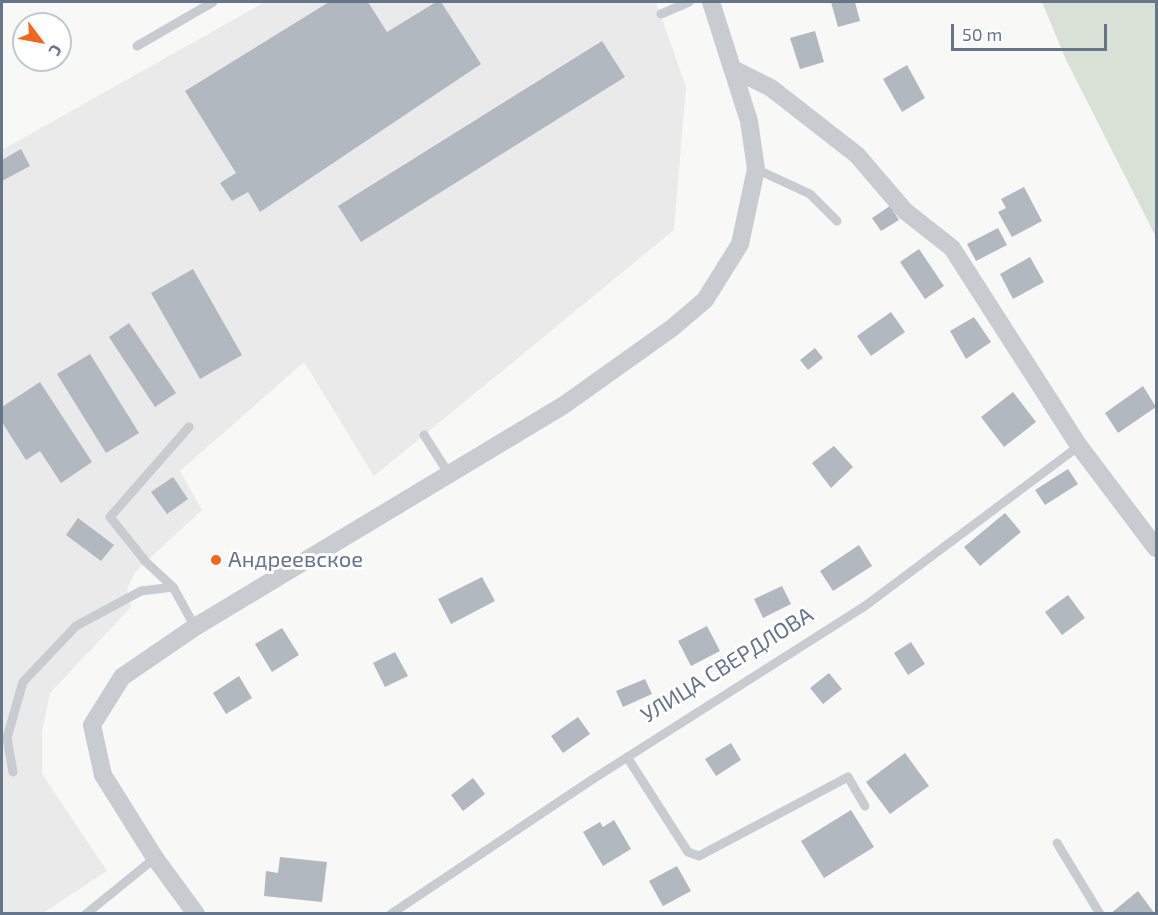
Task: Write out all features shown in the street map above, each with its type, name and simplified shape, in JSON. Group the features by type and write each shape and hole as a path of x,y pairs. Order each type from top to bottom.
{"street":[{"path":"196,914 155,858 103,775 92,725 122,677 195,627 564,405 672,328 705,300 740,244 756,169 748,121 735,70 711,2"},
{"path":"735,70 771,88 857,155 905,211 952,248 1079,446 1156,548"}],"lane":[{"path":"137,46 213,2"},
{"path":"661,14 689,2"},
{"path":"756,169 810,194 837,220"},
{"path":"189,427 110,518 146,562 173,587 195,627"},
{"path":"424,435 448,474"},
{"name":"УЛИЦА СВЕРДЛОВА","path":"391,914 627,757 865,606 1079,446"},
{"path":"13,772 7,738 23,682 76,626 141,591 173,587"},
{"path":"627,757 688,852 699,856 848,777 865,806"},
{"path":"1057,843 1100,914"},
{"path":"86,914 155,858"}],"shaded area":[{"path":"265,2 656,2 686,87 674,230 374,476 304,362 180,471 202,510 135,572 127,589 131,607 50,693 42,732 42,774 107,871 43,913 2,913 2,150"},
{"path":"1042,2 1156,2 1156,237 1066,60"}],"building":[{"path":"329,2 368,2 387,32 436,2 441,2 481,64 260,212 248,192 232,201 220,183 236,173 185,91"},
{"path":"831,2 855,2 860,21 838,27"},
{"path":"815,31 824,62 800,69 790,38"},
{"path":"602,41 625,77 361,242 338,206"},
{"path":"907,65 925,98 902,112 883,79"},
{"path":"21,149 30,166 2,181 2,160"},
{"path":"1024,187 1042,221 1012,237 998,212 1006,208 1001,199"},
{"path":"890,206 899,220 881,231 872,218"},
{"path":"998,228 1007,245 976,261 967,244"},
{"path":"919,249 944,286 925,299 900,262"},
{"path":"1030,257 1044,282 1013,299 1000,274"},
{"path":"193,269 242,355 200,379 151,293"},
{"path":"891,312 905,332 871,356 857,336"},
{"path":"974,317 991,342 966,359 950,331"},
{"path":"129,323 176,393 155,407 109,337"},
{"path":"815,348 823,358 808,370 800,360"},
{"path":"90,354 139,433 106,453 57,374"},
{"path":"40,382 92,462 61,483 40,451 26,460 2,422 2,407"},
{"path":"1143,386 1156,407 1118,433 1105,413"},
{"path":"1013,392 1036,422 1004,447 981,417"},
{"path":"834,446 853,467 831,488 812,463"},
{"path":"1068,469 1078,484 1045,505 1035,490"},
{"path":"173,477 188,499 167,514 151,492"},
{"path":"1005,513 1021,532 980,566 964,547"},
{"path":"78,518 114,545 101,561 66,535"},
{"path":"859,545 872,566 833,591 820,571"},
{"path":"482,577 495,601 451,624 438,599"},
{"path":"782,586 791,604 763,618 754,599"},
{"path":"1068,595 1085,618 1062,635 1045,612"},
{"path":"707,626 720,651 691,666 678,641"},
{"path":"282,628 299,655 272,672 255,644"},
{"path":"911,642 925,664 908,675 894,653"},
{"path":"395,652 408,676 385,687 373,663"},
{"path":"829,673 842,689 823,704 810,688"},
{"path":"239,676 252,698 226,714 213,693"},
{"path":"645,679 652,694 623,707 616,691"},
{"path":"578,717 590,734 563,753 551,736"},
{"path":"731,743 741,760 716,776 705,759"},
{"path":"905,753 929,786 890,814 866,782"},
{"path":"473,778 485,794 463,811 451,795"},
{"path":"851,810 874,847 824,878 801,841"},
{"path":"614,820 631,849 603,866 583,832 600,822 603,827"},
{"path":"280,857 327,862 322,902 264,896 266,871 278,873"},
{"path":"677,866 691,891 663,906 649,881"},
{"path":"1138,891 1155,914 1110,914"}],"place":[{"name":"Андреевское","path":"216,560"}]}
